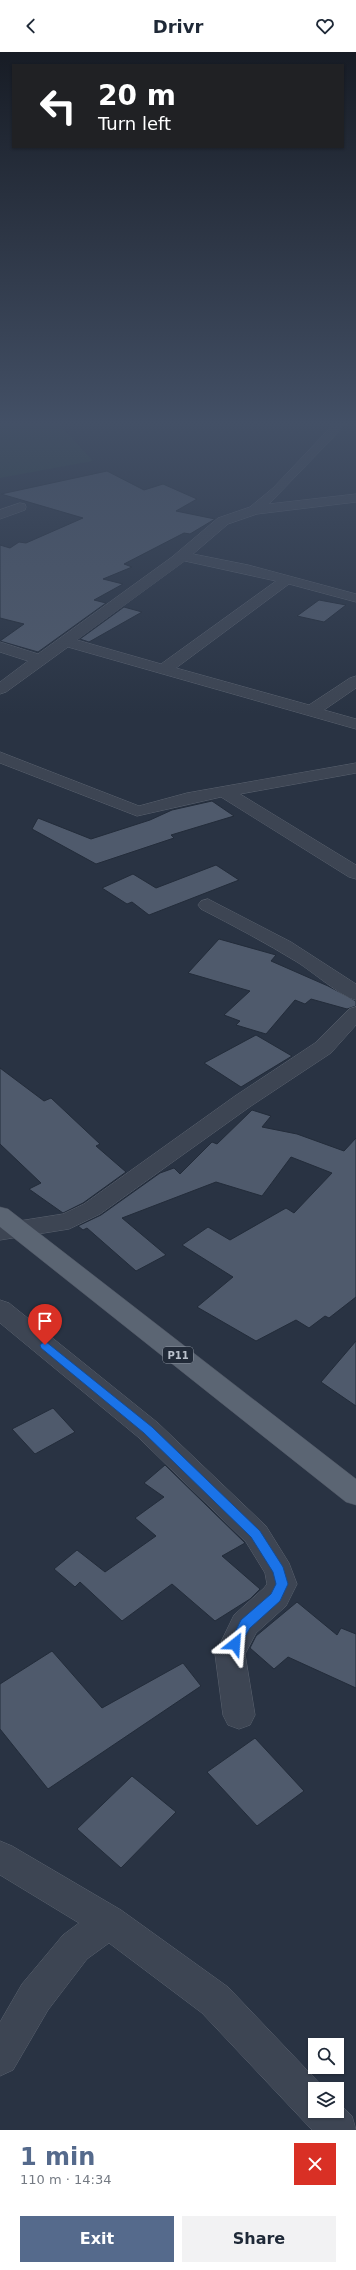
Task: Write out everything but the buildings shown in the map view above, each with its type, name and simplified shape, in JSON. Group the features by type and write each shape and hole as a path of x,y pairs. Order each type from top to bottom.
{"main road":[{"name":"P11","path":"0,1215 10,1231 356,1494"}],"street":[{"path":"0,689 182,556 223,521"},
{"path":"182,556 214,561 356,598"},
{"path":"164,669 287,579"},
{"path":"65,641 356,724"},
{"path":"0,647 39,660"},
{"path":"311,711 356,681"},
{"path":"0,758 137,811 150,810 186,798 356,768"},
{"path":"225,792 356,873"},
{"path":"208,905 279,942 340,981 356,994"},
{"path":"10,1231 69,1221 92,1209 243,1101 323,1048 356,1013"},
{"path":"0,1309 148,1430 256,1534 279,1571 282,1584 275,1597 245,1624 230,1654 239,1715"},
{"path":"0,1857 110,1922 215,2000 308,2099"},
{"path":"0,2057 35,1997 75,1947 110,1922"},
{"path":"327,2118 338,2130"}],"route":[{"path":"45,1345 148,1430 186,1466 216,1498 256,1534 279,1571 282,1584 275,1597 245,1624 235,1644"}]}
